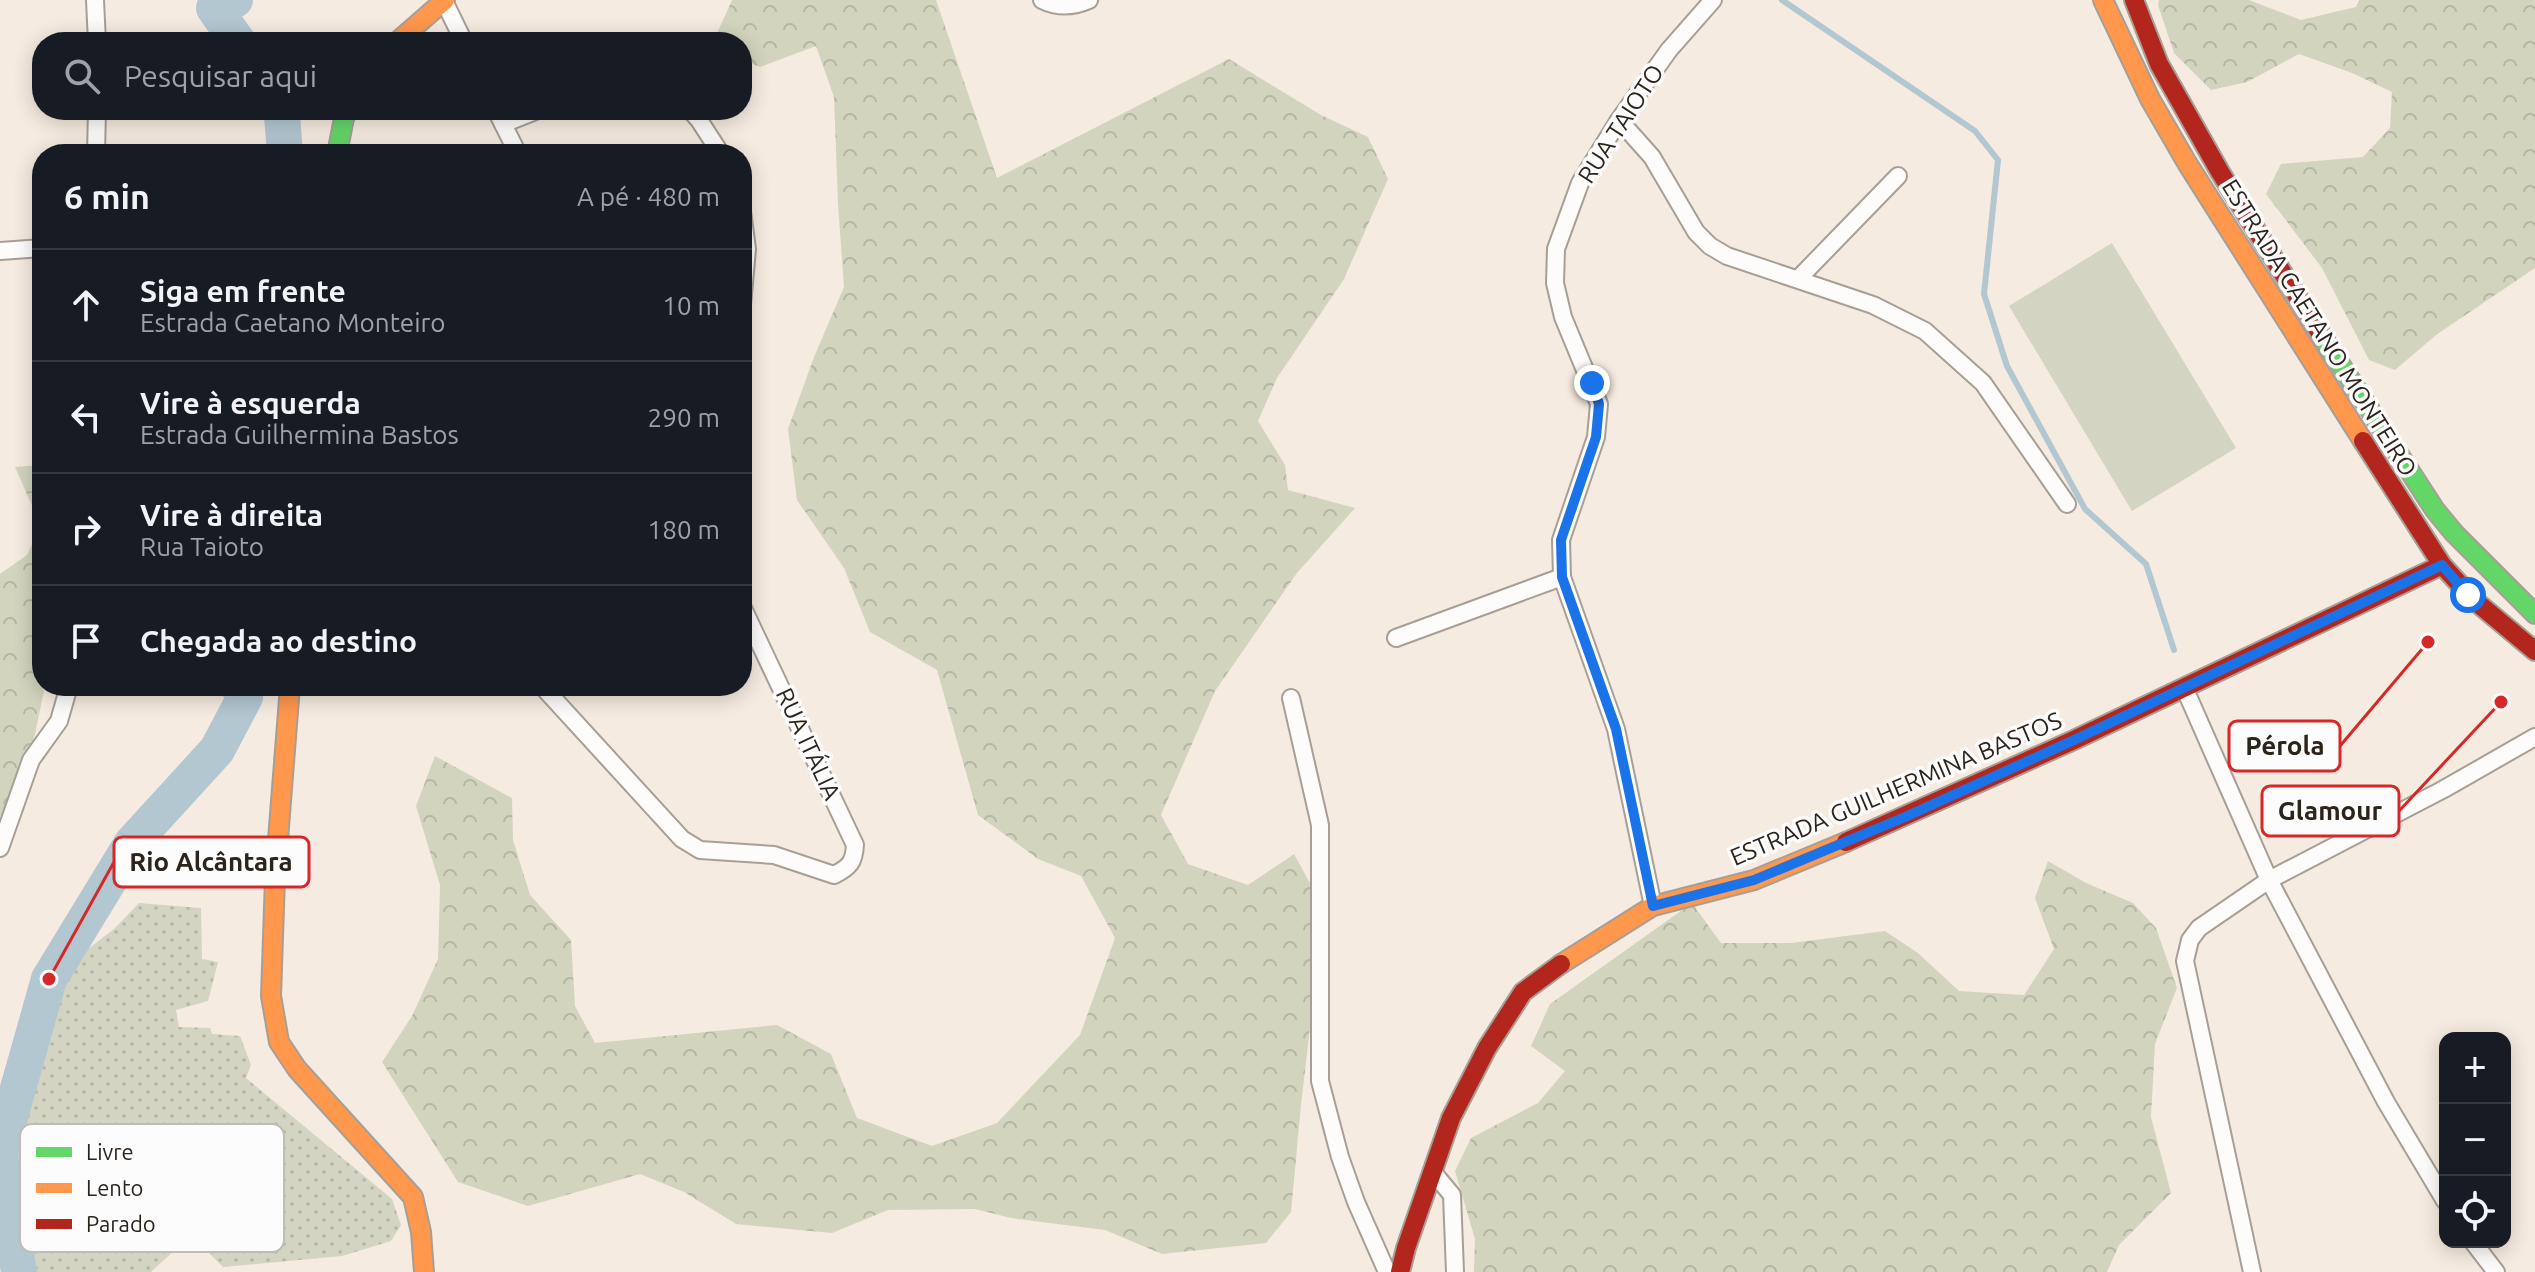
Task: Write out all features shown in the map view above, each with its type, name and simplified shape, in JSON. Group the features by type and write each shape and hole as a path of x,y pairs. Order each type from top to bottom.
{"street":[{"path":"95,0 97,32"},
{"path":"408,32 444,0 459,32"},
{"path":"1042,0 1053,6 1076,6 1089,0"},
{"name":"RUA TAIOTO","path":"1653,906 1616,729 1562,577 1561,540 1596,437 1599,404 1563,317 1555,283 1556,249 1580,183 1619,120 1669,50 1713,0"},
{"name":"ESTRADA CAETANO MONTEIRO","path":"2103,0 2150,99 2187,163 2442,565 2486,611 2535,651"},
{"name":"ESTRADA CAETANO MONTEIRO","path":"2134,0 2159,64 2220,172 2343,370 2445,522 2472,554 2535,614"},
{"path":"96,144 97,120"},
{"path":"339,144 344,120"},
{"path":"501,120 513,144"},
{"path":"699,120 715,144"},
{"path":"1619,120 1652,157 1696,232 1710,246 1727,256 1873,305 1925,331 1983,383 2067,504"},
{"path":"1798,279 1898,176"},
{"path":"0,251 32,249"},
{"name":"ESTRADA GUILHERMINA BASTOS","path":"1400,1272 1451,1118 1487,1048 1523,992 1551,970 1653,906 1754,880 1905,817 2442,565"},
{"path":"1396,638 1562,577"},
{"name":"RUA ITÁLIA","path":"551,696 682,839 700,850 774,855 834,875 848,868 854,860 855,845 752,627"},
{"path":"2184,687 2269,880 2386,1102 2439,1191"},
{"path":"0,848 31,760 59,721 66,696"},
{"path":"289,696 275,878 271,996 279,1042 297,1069 413,1197 421,1232 424,1272"},
{"path":"1291,698 1320,825 1320,1081 1340,1157 1387,1272"},
{"path":"2252,1272 2185,961 2190,940 2199,928 2269,880 2444,789 2535,737"},
{"path":"1432,1171 1452,1195 1455,1272"},
{"path":"2478,1248 2496,1272"}],"green space":[{"path":"732,0 936,0 997,178 1229,59 1321,115 1368,137 1388,179 1344,279 1277,378 1258,421 1285,465 1288,490 1355,508 1297,573 1215,691 1161,815 1188,864 1248,885 1294,854 1317,896 1312,1011 1291,1212 1266,1243 1162,1254 1105,1230 1011,1218 975,1209 888,1210 832,1233 736,1224 684,1192 640,1174 528,1206 458,1182 382,1062 412,1016 438,959 440,885 416,806 435,756 512,798 513,840 530,895 571,940 575,1006 595,1043 777,1025 831,1054 857,1118 932,1146 997,1123 1080,1035 1115,938 1081,876 1038,859 978,815 937,670 870,632 844,568 797,500 788,429 844,287 834,97 816,46 760,67 752,64 752,32 718,32"},
{"path":"2159,0 2249,0 2301,20 2356,7 2359,0 2535,0 2535,268 2436,335 2395,370 2369,360 2322,268 2266,194 2281,164 2363,157 2390,128 2392,92 2352,73 2299,54 2247,82 2211,90 2174,53"},
{"path":"2112,243 2236,448 2132,511 2009,306"},
{"path":"32,466 32,506 15,467"},
{"path":"32,545 32,696 43,696 13,807 0,816 0,574 27,555"},
{"path":"2048,861 2086,883 2133,903 2156,928 2177,988 2155,1044 2151,1117 2171,1193 2119,1245 2107,1272 1474,1272 1475,1239 1455,1171 1471,1138 1538,1103 1565,1071 1531,1046 1550,1004 1692,903 1721,943 1791,943 1885,931 1918,953 1959,991 2024,995 2054,949 2035,898"},
{"path":"139,903 201,908 202,959 218,962 208,1001 176,1010 179,1027 210,1028 212,1034 240,1036 251,1065 246,1078 392,1199 401,1225 391,1241 342,1256 223,1267 208,1252 284,1252 284,1124 20,1124 20,1197 10,1153 50,1004 75,959 114,929"},
{"path":"32,1252 173,1252 151,1272 37,1272"}],"waterway":[{"path":"231,32 214,8 235,0"},
{"path":"1782,0 1975,131 1998,160 1984,294 2007,366 2085,509 2146,564 2174,650"},
{"path":"282,120 284,144"},
{"path":"19,1272 0,1152 49,979 132,843 217,750 244,696"}],"traffic: fast":[{"path":"339,144 344,120"},
{"path":"2320,333 2435,510 2535,614"}],"traffic: slow":[{"path":"408,32 445,0"},
{"path":"2103,0 2150,99 2187,163 2363,441"},
{"path":"289,696 275,878 271,996 279,1042 297,1069 413,1197 421,1232 424,1272"},
{"path":"1561,964 1653,906 1754,880 1846,842"}],"traffic: jam":[{"path":"2134,0 2159,64 2220,172 2320,333"},
{"path":"2363,441 2442,565 2474,600 2535,651"},
{"path":"1846,842 2074,740 2442,565"},
{"path":"1400,1272 1451,1118 1487,1048 1523,992 1561,964"}],"place":[{"name":"Pérola","path":"2428,642"},
{"name":"Glamour","path":"2501,702"},
{"name":"Rio Alcântara","path":"49,979"}],"route":[{"path":"1592,383 1599,404 1596,437 1561,540 1562,577 1616,729 1653,906 1754,880 1905,817 2442,565 2468,595"}]}
